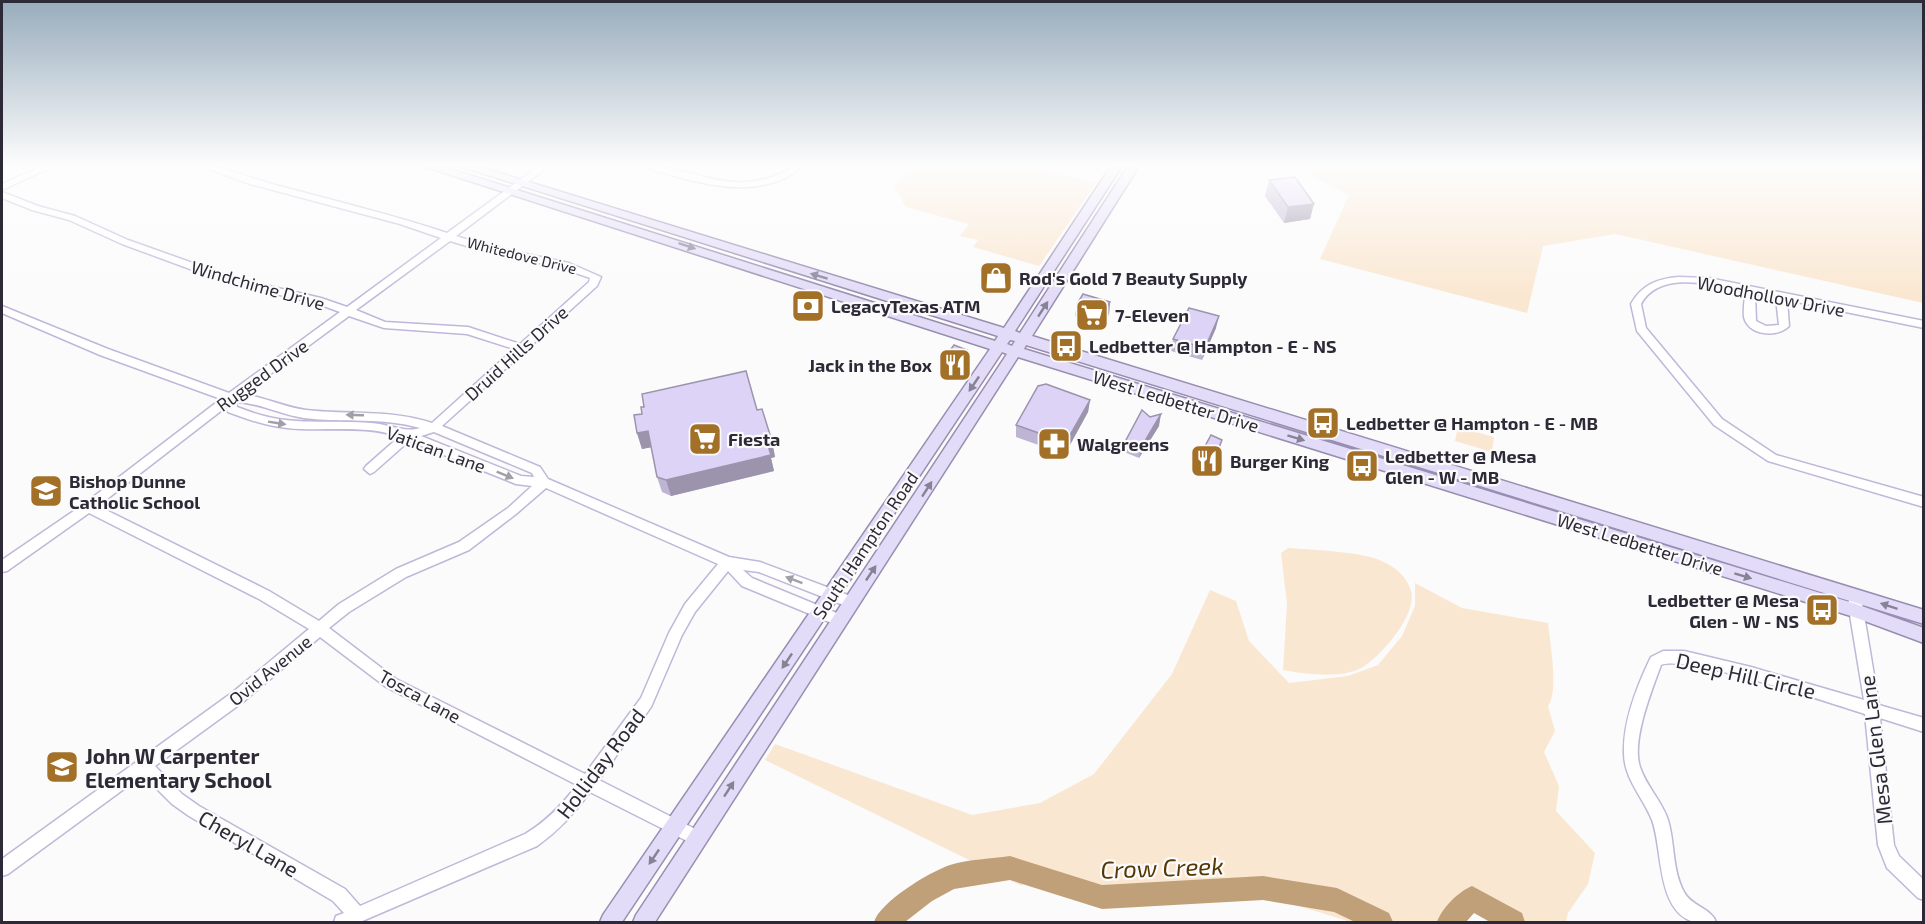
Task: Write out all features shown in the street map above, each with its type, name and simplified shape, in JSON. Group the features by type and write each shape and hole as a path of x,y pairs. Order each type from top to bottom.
{"main road":[{"name":"West Ledbetter Drive","path":"565,209 864,303 1003,341 1206,403 1528,496 1855,603 1923,636"},
{"name":"West Ledbetter Drive","path":"606,209 875,293 1003,341"},
{"name":"South Hampton Road","path":"610,922 1003,341 1089,209"},
{"name":"South Hampton Road","path":"643,922 839,620 895,538 1106,209"},
{"path":"864,303 875,293"},
{"name":"West Ledbetter Drive","path":"1206,403 1347,453 1468,491 1855,603 1923,617"},
{"path":"1347,453 1396,465 1416,467 1421,464"},
{"path":"1468,491 1473,485 1528,496"},
{"path":"875,530 895,538"}],"street":[{"name":"Windchime Drive","path":"39,209 72,218 206,272 251,286 299,295 384,325 468,331 521,348"},
{"name":"Whitedove Drive","path":"351,209 452,237 482,248 565,265 596,277"},
{"name":"Rugged Drive","path":"2,567 88,507 230,398 489,209"},
{"name":"Druid Hills Drive","path":"433,428 593,284 596,277"},
{"name":"Woodhollow Drive","path":"1923,325 1709,281 1667,281 1655,285 1642,295 1636,304 1641,329 1718,422 1751,446 1773,458 1923,502"},
{"path":"1750,289 1749,316 1752,322 1773,331 1784,326 1781,296"},
{"name":"Vatican Lane","path":"2,309 104,352 230,398 245,397 275,408 304,414 383,416 433,428 536,470 544,482"},
{"name":"Vatican Lane","path":"230,398 232,409 262,420 300,425 372,427 407,436 520,481 544,482 727,562 760,567 851,602"},
{"path":"370,469 407,436 433,428"},
{"name":"Ovid Avenue","path":"2,868 145,766 246,690 344,608 379,585 464,546 480,536 544,482"},
{"name":"Tosca Lane","path":"88,507 232,577 320,629 383,678 697,838"},
{"name":"Vatican Lane","path":"727,562 747,582 839,620"},
{"name":"Holliday Road","path":"342,922 531,840 567,812 646,702 676,633 690,608 727,562"},
{"name":"Mesa Glen Lane","path":"1855,603 1872,708 1886,845 1893,862 1923,892"},
{"name":"Deep Hill Circle","path":"1708,922 1686,908 1679,900 1671,882 1660,820 1632,767 1631,750 1638,707 1656,661 1664,657 1684,657 1751,673 1872,708"},
{"path":"1872,708 1923,725"},
{"name":"Cheryl Lane","path":"145,766 177,799 194,812 339,895 357,915"}],"shaded area":[{"path":"914,209 1078,209 1039,266 973,247 978,240 960,236 969,224"},
{"path":"1343,209 1923,209 1923,303 1615,234 1543,246 1527,313 1320,259"},
{"path":"1458,427 1494,437 1492,452 1455,441"},
{"path":"1288,548 1375,558 1393,567 1407,581 1412,601 1409,611 1396,634 1369,663 1353,671 1333,675 1283,670 1287,604 1281,553"},
{"path":"1415,583 1462,608 1548,623 1553,690 1548,706 1555,731 1544,752 1559,786 1556,811 1595,853 1588,884 1568,913 1566,922 1516,922 1472,903 1456,922 1351,922 1253,892 1125,900 1029,871 1022,886 765,760 775,744 972,815 1040,803 1094,774 1172,674 1210,590 1236,601 1249,641 1289,683 1348,676 1378,665 1402,636 1415,606"}],"building":[{"path":"1083,294 1110,302 1104,312 1077,304"},
{"path":"1189,308 1219,316 1205,348 1173,339"},
{"path":"954,345 967,350 953,369 940,364"},
{"name":"Fiesta","path":"746,371 757,410 762,409 772,441 767,443 771,455 666,480 657,477 648,431 637,433 634,415 642,414 641,407 644,407 642,394"},
{"name":"Walgreens","path":"1046,384 1090,400 1066,442 1061,440 1058,446 1044,441 1047,436 1016,425 1038,386"},
{"path":"1142,410 1150,417 1161,414 1142,446 1126,440"},
{"name":"Burger King","path":"1211,435 1222,440 1212,464 1198,459"}],"waterway":[{"name":"Crow Creek","path":"886,922 923,892 951,877 1010,868 1102,897 1263,888 1337,900 1380,922"},
{"name":"Crow Creek","path":"1449,922 1472,898 1513,922"}],"place":[{"name":"Rod's Gold 7 Beauty Supply","path":"996,278"},
{"name":"LegacyTexas ATM","path":"808,306"},
{"name":"7-Eleven","path":"1092,315"},
{"name":"Ledbetter @ Hampton - E - NS","path":"1066,346"},
{"name":"Jack in the Box","path":"955,365"},
{"name":"Ledbetter @ Hampton - E - MB","path":"1323,423"},
{"name":"Fiesta","path":"705,439"},
{"name":"Walgreens","path":"1054,444"},
{"name":"Burger King","path":"1207,461"},
{"name":"Ledbetter @ Mesa Glen - W - MB","path":"1362,466"},
{"name":"Bishop Dunne Catholic School","path":"46,491"},
{"name":"Ledbetter @ Mesa Glen - W - NS","path":"1822,610"},
{"name":"John W Carpenter Elementary School","path":"62,767"}]}
